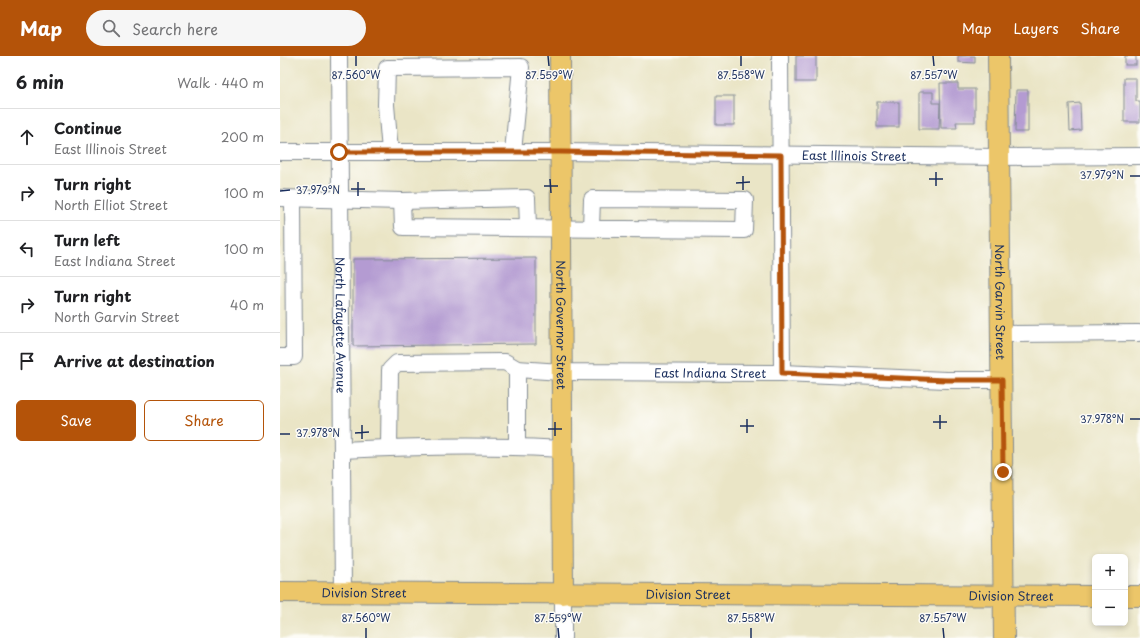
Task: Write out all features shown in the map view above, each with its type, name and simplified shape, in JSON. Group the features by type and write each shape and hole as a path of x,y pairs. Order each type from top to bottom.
{"main road":[{"name":"North Governor Street","path":"560,56 563,594"},
{"name":"North Garvin Street","path":"998,56 1004,638"},
{"name":"Division Street","path":"280,592 1092,596"},
{"path":"1128,596 1140,596"}],"street":[{"name":"North Lafayette Avenue","path":"339,56 343,593"},
{"path":"780,56 782,373"},
{"path":"390,152 386,105 387,68 521,67 513,152"},
{"name":"East Illinois Street","path":"280,152 560,152 999,157 1140,156"},
{"path":"280,357 294,357 286,198 402,201 527,198 528,227"},
{"path":"402,201 403,227 744,230 745,200 592,199 591,228"},
{"path":"1001,334 1139,333"},
{"name":"East Indiana Street","path":"389,447 390,370 397,364 505,362 517,369 561,372 782,373 946,380 1002,380"},
{"path":"517,369 517,446"},
{"path":"342,450 389,447 517,446 562,449"},
{"path":"563,594 563,638"}],"building":[{"path":"796,56 816,56 816,82 796,82"},
{"path":"958,56 975,56 975,63 958,62"},
{"path":"1125,56 1136,56 1136,65 1125,65"},
{"path":"1124,78 1136,78 1136,101 1140,101 1140,122 1124,122"},
{"path":"940,83 958,83 958,89 975,89 975,122 956,122 957,128 941,128"},
{"path":"1016,90 1028,90 1028,132 1015,132"},
{"path":"919,92 933,92 933,103 940,103 939,129 919,129"},
{"path":"716,96 734,96 734,125 716,125"},
{"path":"877,102 899,102 899,127 877,127"},
{"path":"1080,103 1081,130 1070,131 1069,104"},
{"path":"536,258 536,344 353,346 353,259"}],"route":[{"path":"339,152 560,152 781,155 782,373 858,375 946,380 1002,380 1003,472"}]}
